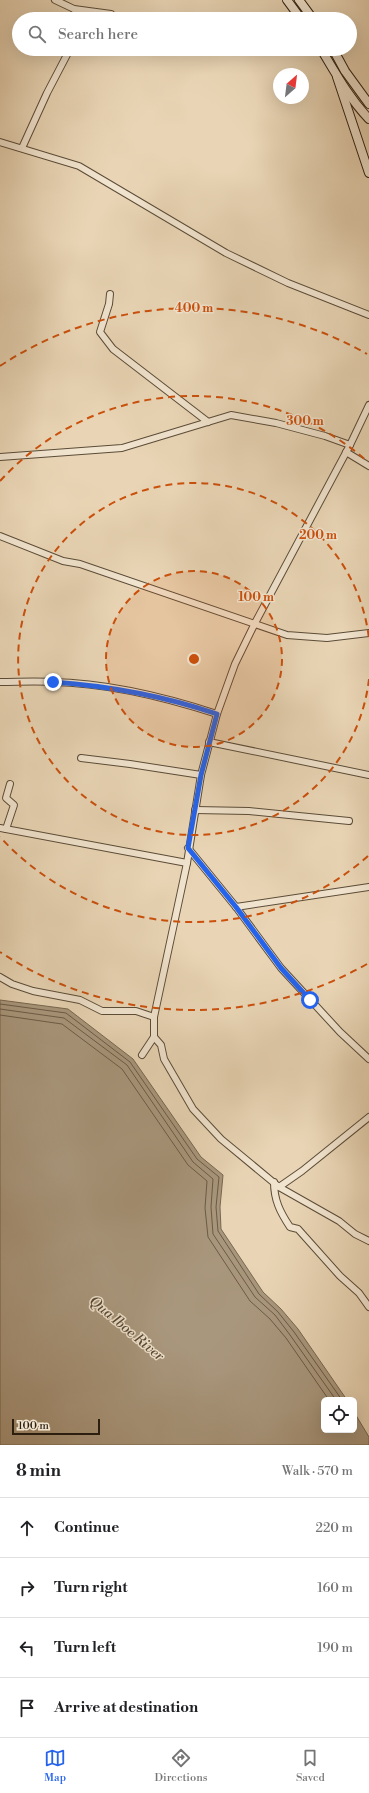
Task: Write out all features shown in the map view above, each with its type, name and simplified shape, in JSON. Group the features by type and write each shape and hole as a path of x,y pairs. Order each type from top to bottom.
{"main road":[{"path":"287,0 296,12"},
{"path":"300,0 308,12"},
{"path":"325,56 356,106 369,119"},
{"path":"337,56 369,104"},
{"path":"337,77 368,168"}],"street":[{"path":"54,0 74,8 99,12"},
{"path":"74,8 78,12"},
{"path":"22,148 47,93 66,56"},
{"path":"0,142 79,166 226,253 288,284 369,315"},
{"path":"110,294 109,304 100,332 113,349 208,422"},
{"path":"142,1055 154,1037 154,1017 187,862 188,848 201,775 217,714 235,664 255,623 350,445 369,405"},
{"path":"0,457 122,448 231,415 276,423 325,436 350,445"},
{"path":"346,452 369,466"},
{"path":"0,536 63,561 80,564 287,635 327,638 369,633"},
{"path":"0,682 53,682 92,685 150,695 217,714"},
{"path":"209,742 369,775"},
{"path":"81,758 201,775"},
{"path":"10,784 6,798 14,807 3,829 187,862"},
{"path":"195,810 250,811 349,821"},
{"path":"188,848 236,907 281,968 340,1032 369,1059"},
{"path":"236,907 369,887"},
{"path":"0,977 12,984 33,991 80,1000 102,1011 136,1011 154,1017"},
{"path":"154,1037 161,1045 164,1059 193,1109 220,1139 276,1184 340,1221 355,1234 369,1241"},
{"path":"276,1184 302,1171 369,1118"},
{"path":"276,1184 274,1195 276,1203 290,1227 298,1229 303,1234 340,1276 359,1294 369,1308"}],"water":[{"name":"Qua Iboe River","path":"0,1000 68,1009 133,1059 201,1157 223,1175 220,1207 221,1229 263,1292 281,1309 298,1329 345,1397 321,1397 321,1433 357,1433 357,1417 369,1437 369,1445 0,1445"}],"route":[{"path":"53,682 92,685 150,695 190,705 217,714 201,775 188,848 236,907 281,968 310,1000"}]}
